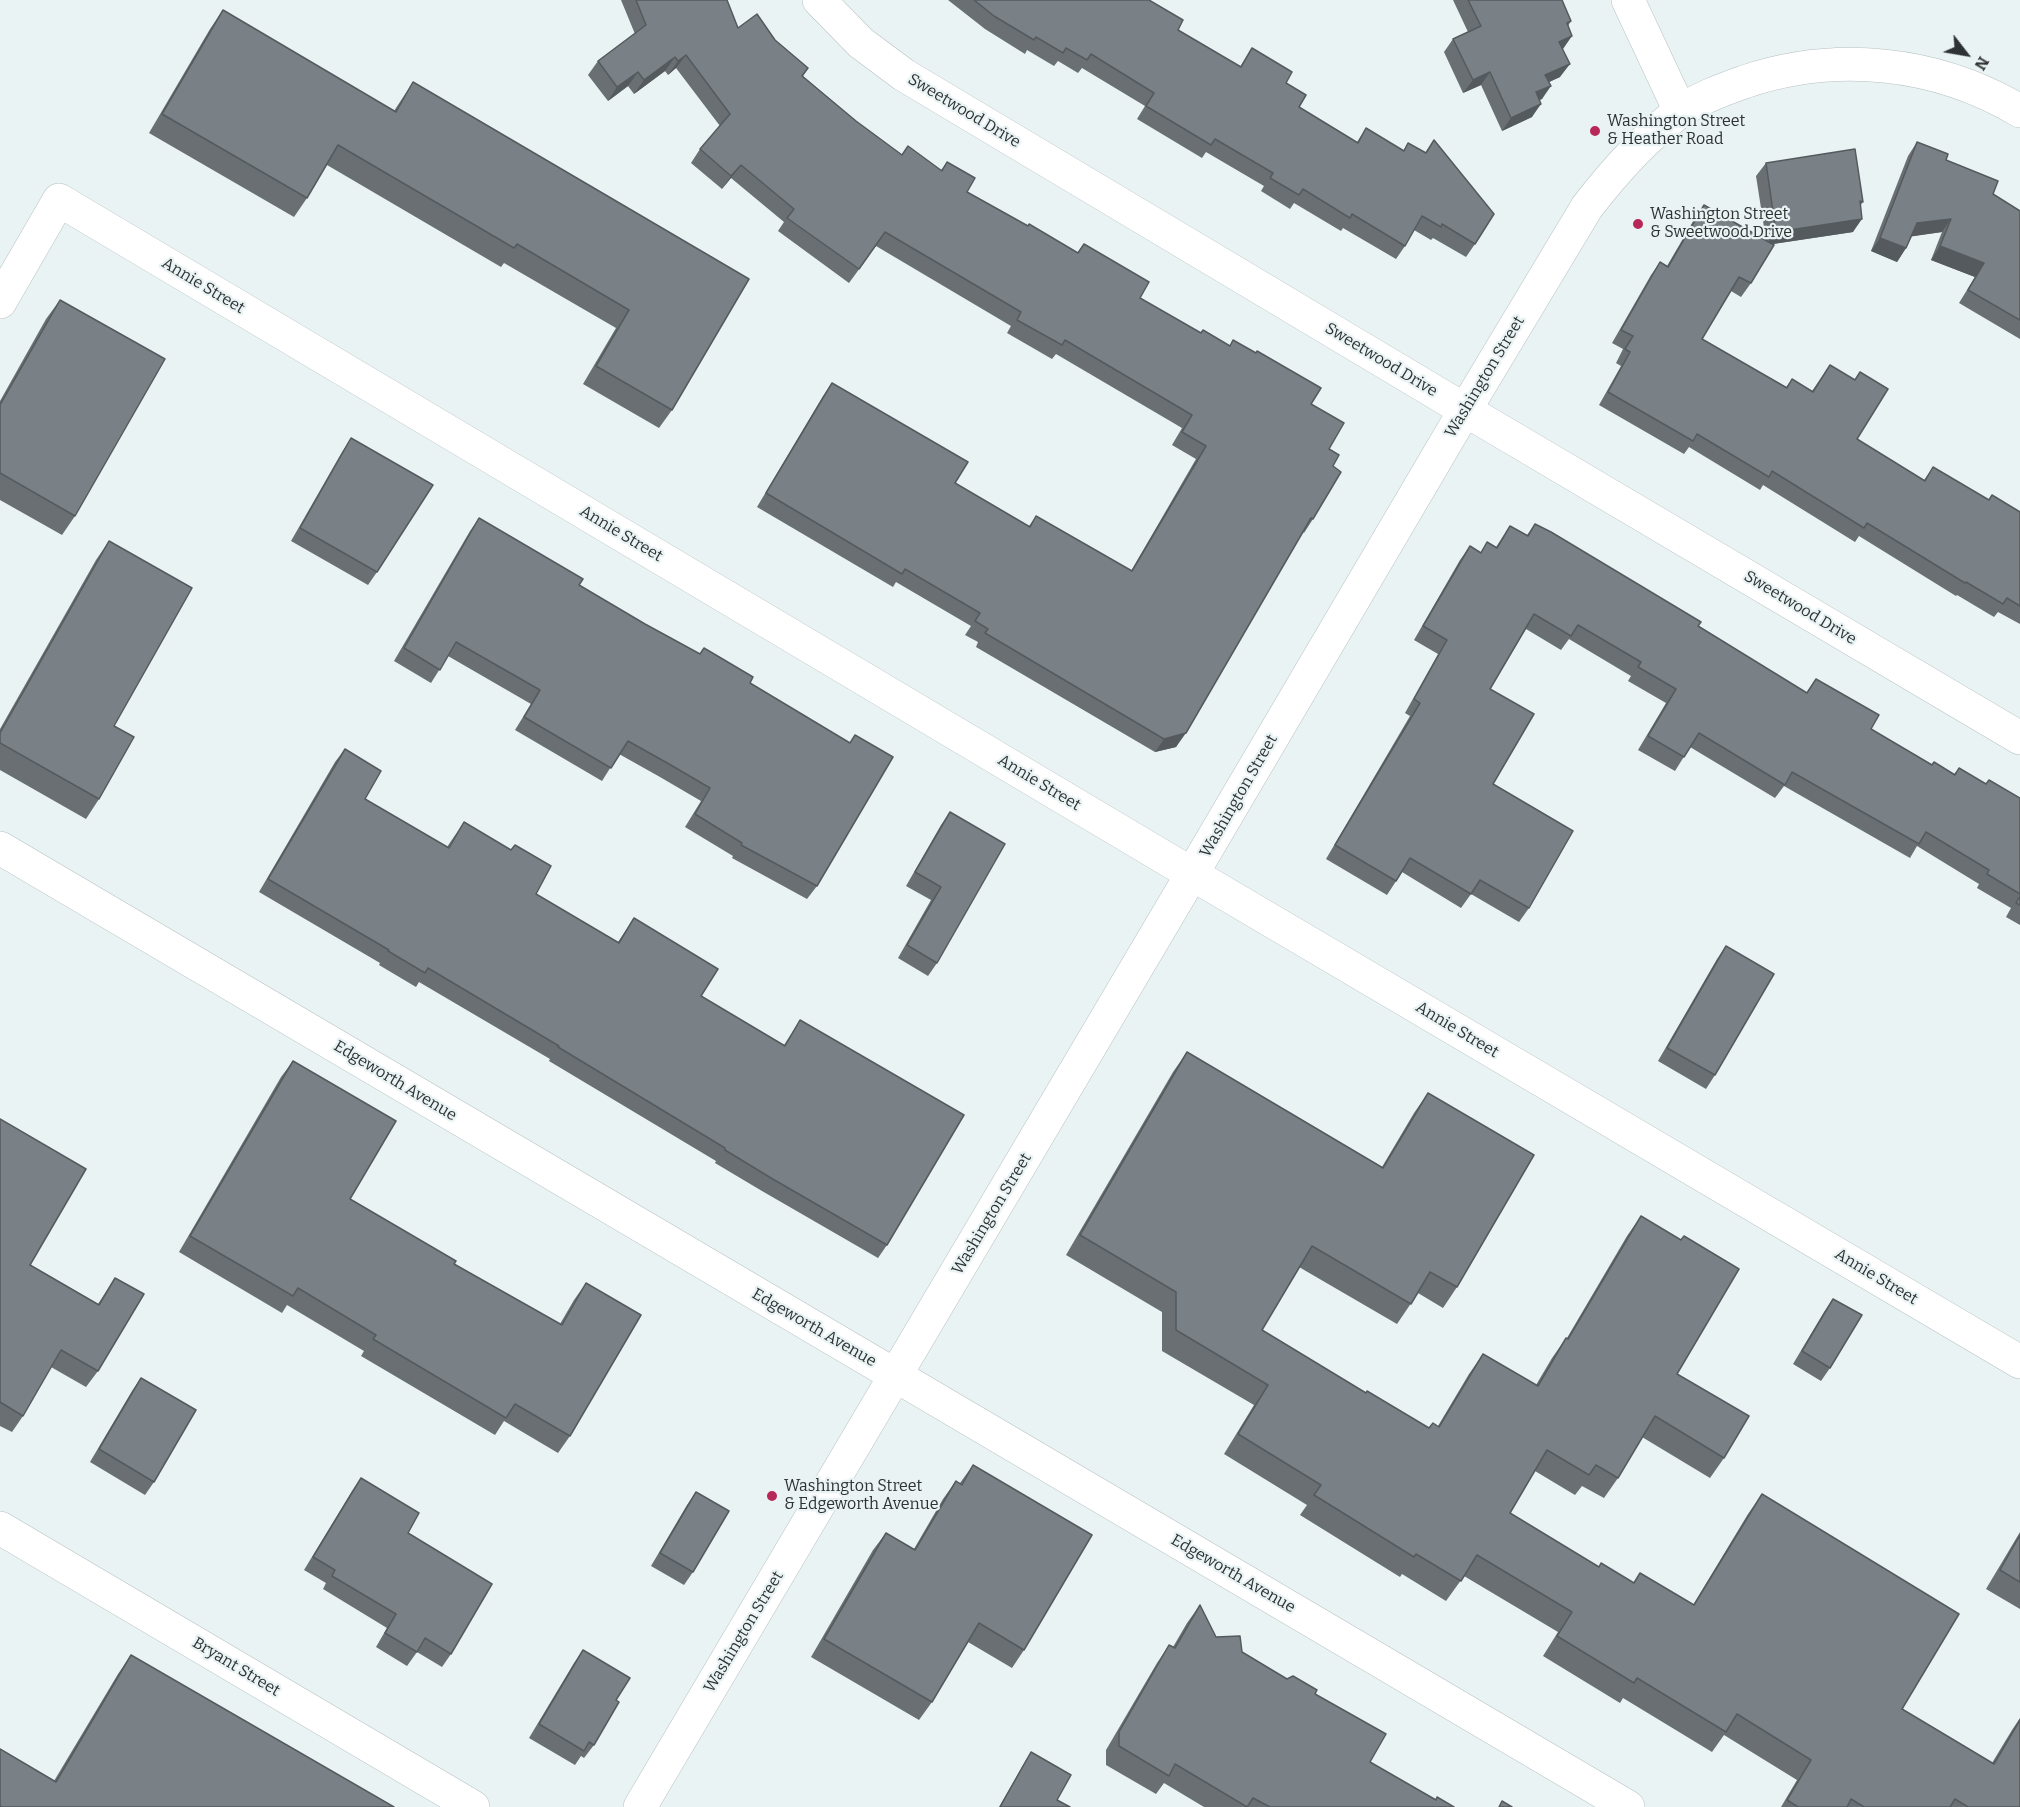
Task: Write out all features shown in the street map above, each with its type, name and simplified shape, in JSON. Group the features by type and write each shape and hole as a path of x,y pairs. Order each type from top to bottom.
{"street":[{"name":"Sweetwood Drive","path":"819,0 861,43 904,75 2020,738"},
{"path":"1628,0 1680,111"},
{"name":"Washington Street","path":"640,1807 1587,207 1644,141 1680,111 1723,89 1772,72 1826,64 1873,64 1919,70 1967,86 2020,111"},
{"name":"Annie Street","path":"0,302 59,200 1192,874 2020,1362"},
{"name":"Edgeworth Avenue","path":"0,848 1628,1807"},
{"name":"Bryant Street","path":"0,1528 473,1807"}],"building":[{"path":"636,0 727,0 738,28 757,14 775,40 808,68 802,76 856,121 902,155 908,146 942,171 947,162 975,178 967,192 1028,226 1029,224 1078,253 1084,244 1149,282 1140,298 1201,333 1203,330 1230,346 1233,340 1256,353 1257,351 1321,388 1311,404 1344,423 1329,449 1339,455 1333,466 1341,472 1313,519 1311,518 1186,733 1164,739 985,633 988,629 975,621 980,613 905,569 902,574 766,493 832,383 968,462 955,483 1030,527 1036,516 1132,571 1206,446 1182,432 1192,415 1065,340 1062,345 1017,320 1021,312 885,232 859,269 787,218 794,209 741,165 731,176 700,149 730,114 686,55 678,61 675,57 644,80 638,72 617,87 598,61 646,25"},
{"path":"974,0 1149,0 1183,20 1178,30 1241,67 1252,48 1292,72 1286,83 1306,95 1299,107 1358,143 1366,128 1404,151 1408,143 1426,153 1434,140 1494,214 1475,244 1442,224 1441,227 1422,216 1405,246 1352,214 1350,218 1303,189 1299,195 1270,178 1273,173 1215,139 1211,145 1146,106 1154,93 1091,54 1087,60 1066,48 1063,53 1036,37 1034,40 994,16"},
{"path":"1468,0 1562,0 1571,21 1567,23 1572,36 1559,42 1570,64 1545,75 1551,86 1536,92 1541,104 1511,118 1490,72 1473,80 1453,39 1481,26"},
{"path":"223,10 396,112 413,82 749,279 672,410 596,366 629,310 517,244 514,248 338,145 307,198 162,114"},
{"path":"1917,142 1948,154 1946,160 1998,181 1993,194 2020,211 2020,320 1968,290 1984,263 1940,246 1951,219 1917,223 1906,248 1880,238"},
{"path":"1855,149 1863,202 1860,201 1862,219 1776,232 1766,163"},
{"path":"1704,205 1774,245 1751,283 1739,277 1702,339 1787,388 1792,379 1813,392 1830,365 1855,380 1860,372 1888,389 1857,439 1925,481 1933,467 1989,500 1992,495 2020,512 2020,606 2007,598 2003,604 1867,523 1864,528 1772,471 1769,477 1697,434 1693,441 1608,392 1630,352 1625,349 1633,336 1621,330 1660,262 1668,267"},
{"path":"60,300 165,359 75,516 0,473 0,405"},
{"path":"351,438 433,485 377,572 300,528"},
{"path":"479,518 583,579 579,585 645,624 700,654 704,648 753,677 750,683 850,743 855,735 893,757 817,886 741,845 742,843 695,814 710,788 669,764 628,741 611,768 524,717 540,690 456,642 440,670 404,648"},
{"path":"1535,524 1701,622 1698,626 1807,693 1816,679 1879,715 1871,729 1932,765 1934,762 1955,775 1959,768 1986,784 1989,780 2020,798 2020,894 1987,874 1989,870 1926,832 1919,844 1792,772 1785,785 1699,733 1684,757 1648,736 1676,689 1638,667 1641,662 1578,625 1571,636 1534,614 1490,689 1534,714 1493,784 1573,831 1529,908 1480,880 1471,894 1410,858 1396,881 1335,845 1420,703 1414,699 1447,640 1423,626 1470,546 1481,553 1487,542 1497,548 1510,526 1528,536"},
{"path":"109,541 192,588 114,726 134,737 99,799 0,743 0,733"},
{"path":"345,749 381,771 365,799 449,848 464,822 511,850 515,845 551,866 536,894 619,943 634,918 718,969 701,996 785,1046 800,1020 964,1115 887,1245 771,1178 559,1046 428,968 425,973 268,879"},
{"path":"950,812 1005,844 937,963 907,945 941,887 915,872"},
{"path":"1726,946 1774,974 1715,1075 1667,1048"},
{"path":"1187,1052 1383,1168 1428,1093 1534,1155 1457,1287 1430,1272 1411,1304 1312,1246 1262,1330 1429,1428 1433,1423 1439,1427 1483,1354 1538,1386 1641,1216 1681,1240 1684,1236 1739,1269 1677,1374 1749,1416 1724,1458 1655,1416 1618,1478 1596,1465 1589,1475 1547,1450 1510,1513 1599,1567 1601,1563 1634,1583 1640,1573 1694,1605 1762,1494 1959,1614 1902,1709 1994,1764 2020,1720 2020,1807 1968,1807 1955,1799 1950,1807 1864,1807 1851,1799 1847,1807 1798,1807 1787,1800 1811,1760 1737,1714 1726,1732 1637,1678 1634,1683 1557,1636 1572,1612 1477,1555 1461,1581 1416,1554 1414,1557 1314,1495 1321,1485 1238,1434 1268,1385 1176,1330 1176,1292 1080,1235"},
{"path":"293,1061 396,1121 350,1199 456,1261 454,1264 562,1325 586,1283 641,1315 570,1436 515,1404 506,1418 373,1339 376,1335 298,1288 293,1296 190,1236"},
{"path":"0,1119 86,1169 30,1265 99,1305 115,1278 144,1294 98,1371 61,1350 23,1416 0,1402"},
{"path":"1833,1299 1862,1315 1830,1368 1802,1351"},
{"path":"141,1378 196,1410 154,1482 99,1449"},
{"path":"973,1465 1092,1535 1024,1650 979,1623 932,1702 824,1639 886,1533 915,1550 956,1481 962,1485"},
{"path":"361,1478 419,1513 408,1533 492,1584 451,1654 425,1638 417,1652 385,1633 396,1614 332,1576 335,1570 313,1557"},
{"path":"696,1492 729,1511 693,1572 660,1553"},
{"path":"2020,1535 2020,1582 2000,1570"},
{"path":"1200,1605 1216,1637 1240,1636 1242,1652 1287,1679 1293,1676 1317,1690 1315,1694 1386,1734 1370,1762 1436,1800 1437,1797 1454,1807 1270,1807 1253,1798 1247,1807 1175,1764 1169,1776 1119,1746 1119,1732 1169,1645 1175,1648"},
{"path":"583,1650 630,1678 616,1700 619,1702 594,1745 589,1742 584,1751 539,1724"},
{"path":"131,1655 394,1807 0,1806 0,1749 56,1782"},
{"path":"1031,1752 1071,1775 1057,1800 1070,1807 1000,1807"},
{"path":"1502,1801 1512,1807 1499,1807"}],"place":[{"name":"Washington Street & Heather Road","path":"1595,131"},
{"name":"Washington Street & Sweetwood Drive","path":"1638,224"},
{"name":"Washington Street & Edgeworth Avenue","path":"772,1496"}]}
